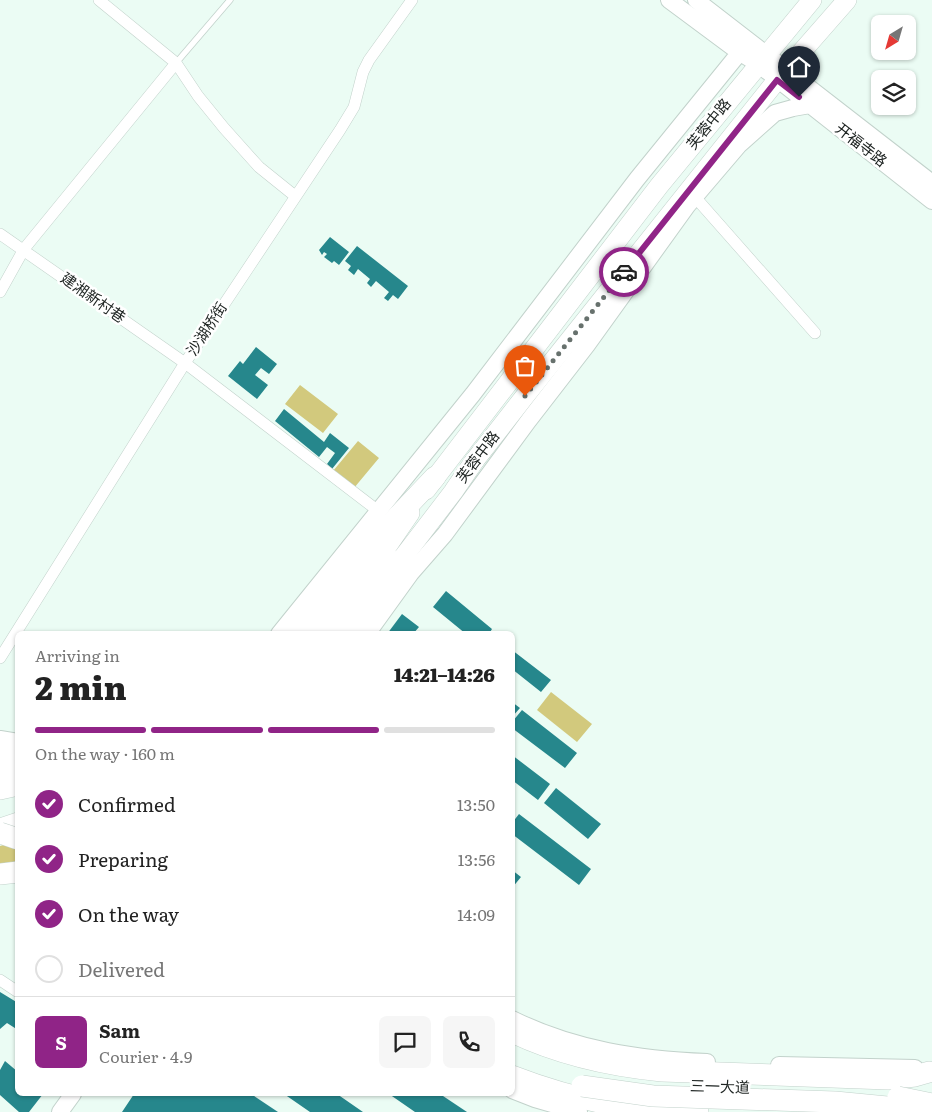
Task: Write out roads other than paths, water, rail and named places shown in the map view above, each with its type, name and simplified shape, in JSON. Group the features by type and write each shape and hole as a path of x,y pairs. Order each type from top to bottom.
{"highway":[{"path":"301,631 364,552 435,477"},
{"path":"358,631 401,560"},
{"path":"0,754 15,756"},
{"path":"0,770 15,771"},
{"path":"0,789 15,786"},
{"path":"0,833 15,837"},
{"path":"0,874 15,872"},
{"path":"515,1033 553,1049 603,1063 636,1069 695,1074 888,1079 915,1076 931,1070"},
{"name":"三一大道","path":"515,1047 582,1086 653,1096 835,1102 915,1112"},
{"name":"三一大道","path":"515,1062 557,1071 640,1082 692,1086 854,1091 878,1093 932,1104"},
{"path":"586,1106 557,1071 603,1063"},
{"path":"515,1077 586,1106 609,1104 656,1110 698,1112"}],"main road":[{"name":"芙蓉中路","path":"322,631 377,561 435,477 659,186 812,0"},
{"name":"芙蓉中路","path":"339,631 401,560 475,460 782,75 847,0"},
{"path":"0,828 15,823"},
{"path":"0,842 15,839"},
{"path":"909,1112 908,1102 915,1084 931,1070"}],"street":[{"path":"99,0 176,63 198,96 224,128 260,167 295,196"},
{"name":"沙湖桥街","path":"17,631 185,363 354,107 363,72 369,60 412,0"},
{"name":"开福寺路","path":"669,0 763,59 782,75 932,183"},
{"name":"开福寺路","path":"696,0 744,47"},
{"path":"281,631 377,510 473,394 637,179 744,47"},
{"path":"0,292 24,249 176,63"},
{"name":"开福寺路","path":"782,75 810,106 932,201"},
{"path":"369,631 411,574 445,534 587,345 695,197 739,145 775,113 810,106"},
{"path":"695,197 815,333"},
{"name":"建湘新村巷","path":"0,234 185,363 377,510"},
{"name":"沙湖桥街","path":"0,658 15,634"},
{"path":"0,739 15,742"},
{"path":"0,885 15,882"},
{"path":"0,980 15,990"},
{"path":"515,1020 577,1044 633,1056 666,1060 931,1070"},
{"path":"515,1091 534,1099 586,1106"},
{"path":"62,1111 72,1096"}],"lane":[{"path":"176,63 230,0"}]}
